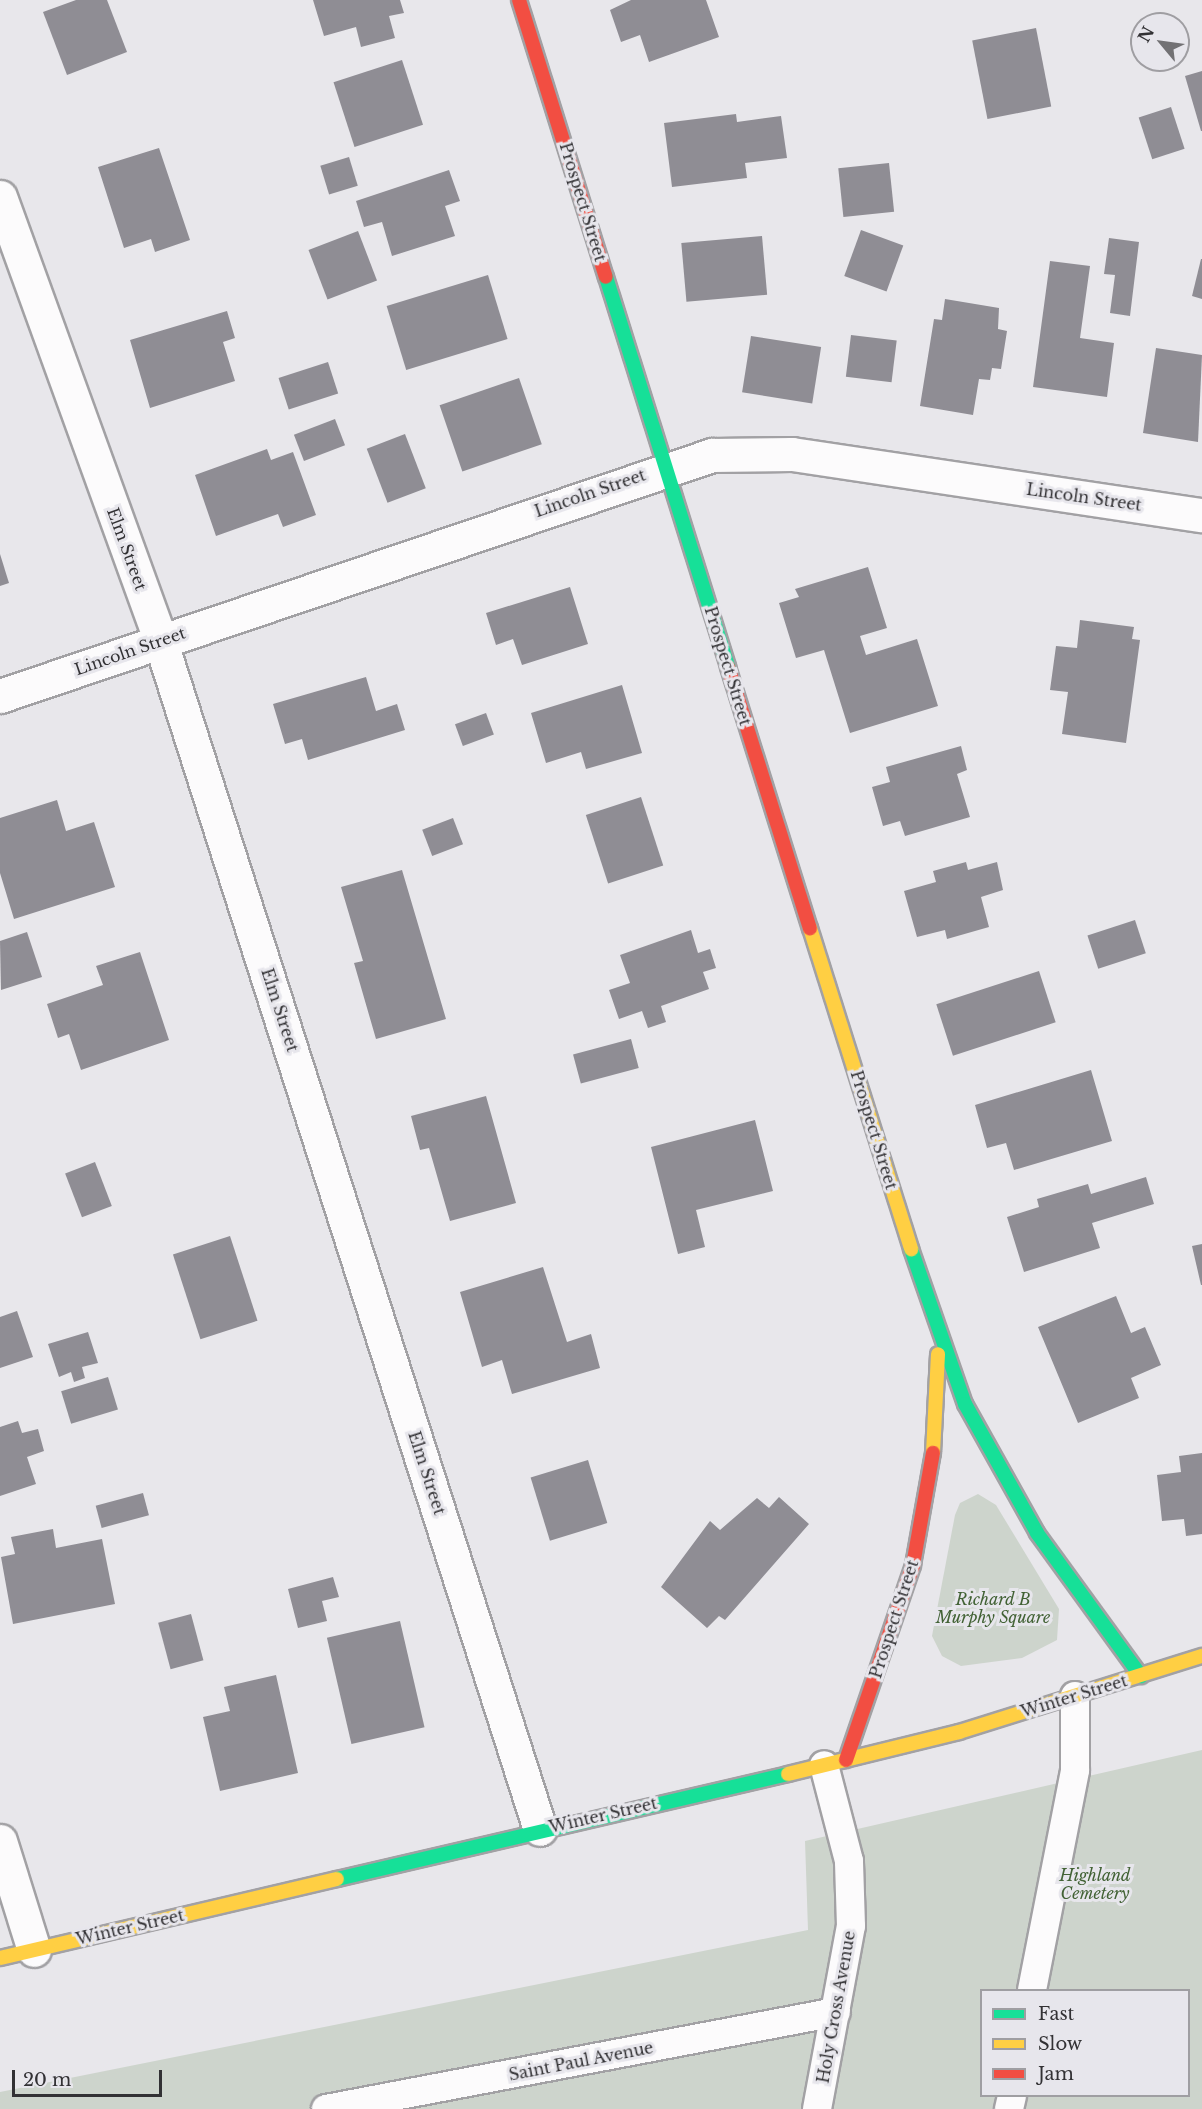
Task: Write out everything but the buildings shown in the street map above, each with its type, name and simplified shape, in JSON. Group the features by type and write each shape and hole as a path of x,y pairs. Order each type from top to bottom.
{"street":[{"name":"Prospect Street","path":"519,0 937,1332 965,1404 1037,1533 1141,1676"},
{"name":"Elm Street","path":"0,197 160,640 540,1830"},
{"name":"Lincoln Street","path":"0,696 666,467 752,451 1202,515"},
{"name":"Prospect Street","path":"835,1763 913,1565 932,1480 939,1411 937,1332"},
{"name":"Winter Street","path":"0,1958 540,1830 835,1763 1075,1696 1202,1656"},
{"path":"0,1841 34,1950"}],"lane":[{"path":"1032,1989 1075,1770 1075,1696"},
{"name":"Holy Cross Avenue","path":"817,2109 851,1926 849,1861 835,1763"},
{"name":"Saint Paul Avenue","path":"326,2109 836,2013"},
{"path":"397,2096 440,2109"}],"green space":[{"name":"Richard B Murphy Square","path":"978,1494 996,1505 1059,1609 1057,1640 1022,1658 961,1666 942,1656 932,1636 955,1515 960,1503"},
{"name":"Highland Cemetery","path":"1202,1750 1202,2109 0,2109 0,2092 808,1930 805,1841"}],"traffic: fast":[{"path":"606,277 728,667"},
{"path":"911,1249 965,1404 1037,1533 1141,1676"},
{"path":"337,1879 788,1774"}],"traffic: slow":[{"path":"810,928 911,1249"},
{"path":"933,1453 938,1354"},
{"path":"788,1774 959,1732 1202,1656"},
{"path":"0,1958 337,1879"}],"traffic: jam":[{"path":"519,0 606,277"},
{"path":"728,667 810,928"},
{"path":"846,1760 913,1565 933,1453"}]}
